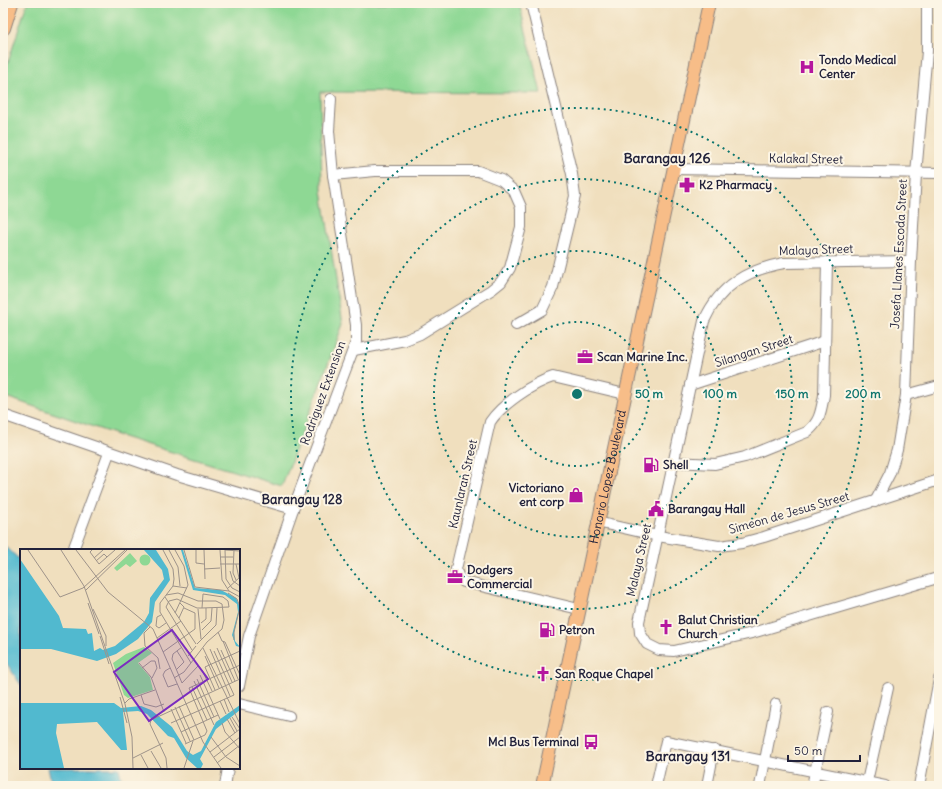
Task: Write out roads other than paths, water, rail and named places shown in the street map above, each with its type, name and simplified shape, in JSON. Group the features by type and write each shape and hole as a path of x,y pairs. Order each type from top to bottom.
{"highway":[{"path":"3,28 11,3"}],"main road":[{"name":"Honorio Lopez Boulevard","path":"542,786 597,522 709,3"}],"street":[{"path":"516,325 542,310 553,287 575,196 572,174 531,3"},
{"name":"Josefa Llanes Escoda Street","path":"875,502 892,465 897,450 906,395 916,174 927,51 927,3"},
{"name":"Rodriguez Extension","path":"240,675 243,641 354,350 357,334 332,175 329,131 331,99"},
{"name":"Kalakal Street","path":"673,169 939,174"},
{"path":"332,175 376,171 478,171 501,180 514,191 521,207 521,227 510,268 501,282 491,290 420,334 405,340 354,350"},
{"name":"Malaya Street","path":"911,261 784,263 767,266 734,282 710,307 704,321 639,622 640,633 648,644 659,650 674,651 731,639 934,579"},
{"path":"674,462 715,464 744,457 807,432 816,426 820,416 824,395 827,262"},
{"name":"Silangan Street","path":"690,385 825,341"},
{"name":"Kaunlaran Street","path":"579,609 464,582 458,576 456,569 490,422 495,414 509,402 543,380 553,378 625,394"},
{"path":"906,395 939,386"},
{"path":"3,415 109,453 244,496 293,509"},
{"path":"73,549 109,453"},
{"name":"Simeon de Jesus Street","path":"597,522 658,536 719,546 742,543 875,502 939,480"},
{"path":"919,786 939,679"},
{"path":"866,784 888,688"},
{"path":"240,704 289,716"},
{"path":"760,786 776,704"},
{"path":"812,786 828,712"},
{"path":"656,786 666,740 866,784 885,786"},
{"path":"707,786 714,750"},
{"path":"225,786 228,769"}],"water":[{"path":"3,544 20,560 20,684 3,658"},
{"path":"48,769 119,769 123,786 52,786"}],"place":[{"name":"Tondo Medical Center","path":"807,67"},
{"name":"K2 Pharmacy","path":"687,185"},
{"name":"Scan Marine Inc.","path":"585,357"},
{"name":"Shell","path":"651,465"},
{"name":"Victoriano ent corp","path":"576,495"},
{"name":"Barangay Hall","path":"656,509"},
{"name":"Dodgers Commercial","path":"455,577"},
{"name":"Balut Christian Church","path":"666,627"},
{"name":"Petron","path":"547,630"},
{"name":"San Roque Chapel","path":"543,674"},
{"name":"Mcl Bus Terminal","path":"591,742"}],"district":[{"name":"Barangay 126","path":"667,158"},
{"name":"Barangay 128","path":"302,499"},
{"name":"Barangay 131","path":"688,756"}]}
